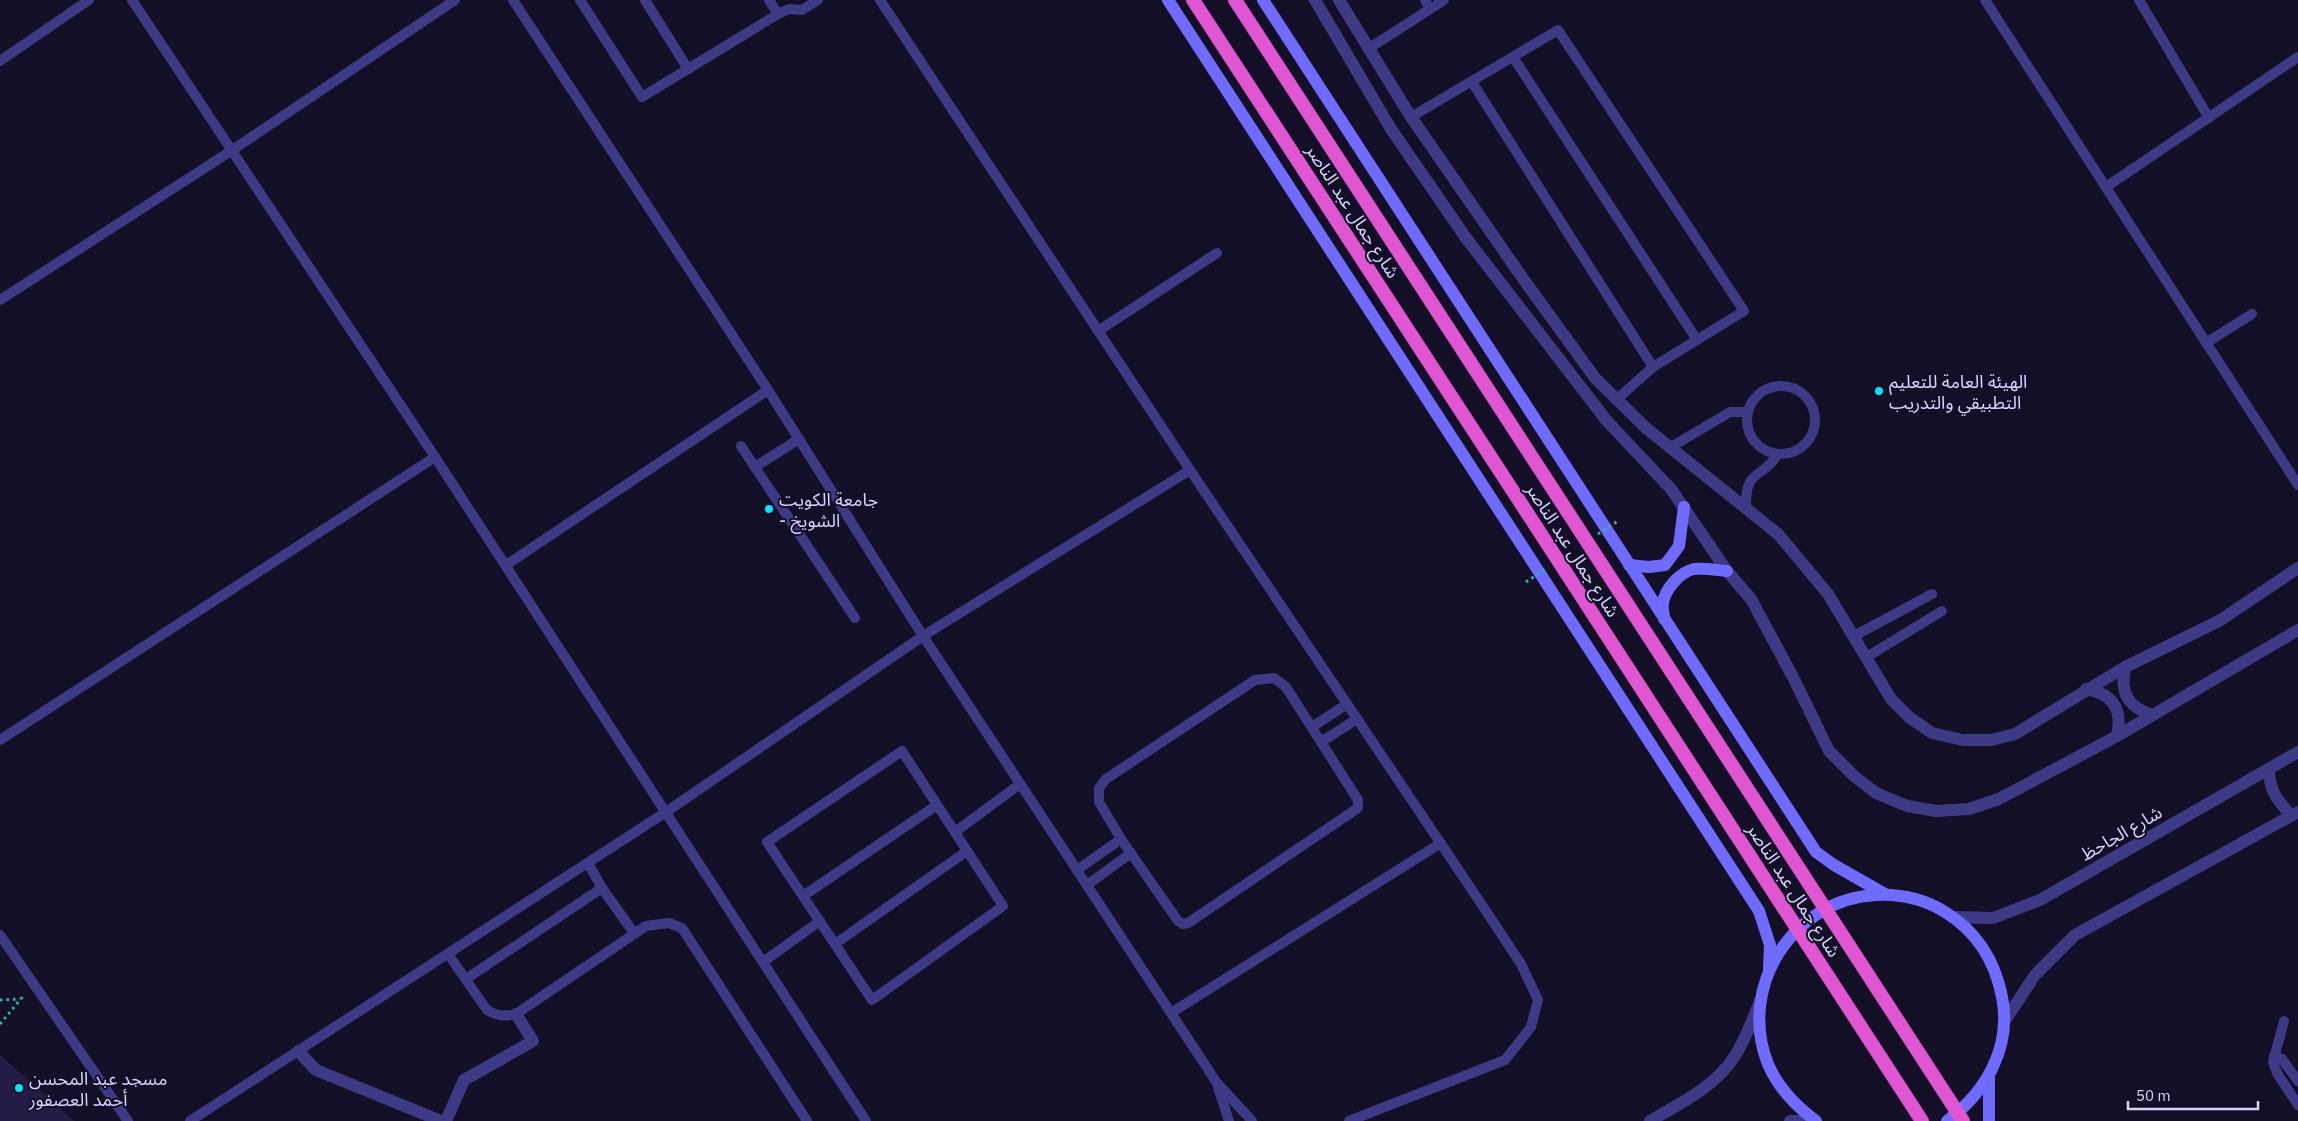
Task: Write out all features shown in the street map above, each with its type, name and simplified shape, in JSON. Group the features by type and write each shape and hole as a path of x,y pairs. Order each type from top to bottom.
{"highway":[{"name":"شارع جمال عبد الناصر","path":"1194,0 1922,1121"},
{"name":"شارع جمال عبد الناصر","path":"1235,0 1963,1121"}],"main road":[{"path":"1168,0 1759,911 1770,945 1769,969 1760,1001 1760,1033 1768,1064 1785,1092 1801,1110 1816,1121"},
{"path":"1263,0 1816,852 1834,865 1885,894"},
{"path":"1629,565 1649,567 1665,564 1679,546 1684,507"},
{"path":"1664,619 1663,604 1665,596 1679,578 1696,569 1726,571"},
{"path":"1769,969 1788,938 1816,914 1849,899 1885,894 1917,899 1953,917 1970,932 1993,965 2003,1002 2004,1022 2000,1051 1989,1078 1975,1098 1947,1121"},
{"path":"1989,1078 1989,1121"}],"street":[{"path":"1315,0 1391,129 1466,238 1607,421 1671,489 1726,571 1751,600 1794,679 1829,751 1854,776 1876,793 1907,806 1936,811 1970,809 1999,799 2117,736 2298,630"},
{"path":"1339,0 1368,50 1411,117 1524,280 1595,378 1616,400 1671,447 1746,506 1784,541 1828,594 1891,699 1909,717 1932,733 1963,740 1991,740 2015,734 2124,667 2219,621 2298,568"},
{"path":"2124,667 2122,679 2124,692 2131,703 2140,711 2152,715"},
{"path":"2086,689 2099,691 2110,699 2117,710 2120,723 2117,736"},
{"name":"شارع الجاحظ","path":"1953,917 1993,918 2033,903 2298,752"},
{"path":"2004,1022 2023,990 2035,975 2075,935 2295,814 2273,795 2269,780 2269,769"},
{"path":"1650,1121 1703,1089 1725,1069 1736,1055 1760,1001"},
{"path":"446,1121 464,1080 533,1040 516,1014"},
{"path":"298,1051 316,1070 441,1121"},
{"path":"1790,1121 1808,1121"}],"lane":[{"path":"0,61 89,0"},
{"path":"132,0 436,457 866,1121"},
{"path":"0,300 231,151 455,0"},
{"path":"513,0 768,390 923,636 1217,1083 1252,1121"},
{"path":"580,0 642,97 778,14 789,9 802,10 818,0"},
{"path":"646,0 688,69"},
{"path":"769,0 778,14"},
{"path":"789,9 795,0"},
{"path":"880,0 1190,470 1521,964 1538,1000 1531,1028 1505,1060 1349,1121"},
{"path":"1368,50 1428,4 1444,0"},
{"path":"1985,0 2298,485"},
{"path":"2139,0 2209,118"},
{"path":"1411,117 1558,30 1744,311 1653,367 1616,400"},
{"path":"1513,57 1697,340"},
{"path":"2106,187 2298,58"},
{"path":"1472,82 1653,367"},
{"path":"1098,331 1217,253"},
{"path":"2206,343 2252,314"},
{"path":"1775,386 1794,389 1809,401 1815,420 1810,438 1796,451 1777,454 1768,452 1752,440 1746,421 1748,412 1758,395 1775,386"},
{"path":"506,565 768,390"},
{"path":"1671,447 1730,412 1748,412"},
{"path":"755,467 799,439"},
{"path":"741,446 855,618"},
{"path":"1746,506 1749,483 1756,473 1773,462 1777,454"},
{"path":"0,740 436,457"},
{"path":"190,1121 666,812 923,636 1190,470"},
{"path":"1854,636 1932,594"},
{"path":"1865,658 1942,611"},
{"path":"1274,678 1286,687 1312,728 1358,800 1358,808 1188,923 1183,924 1178,921 1121,839 1099,802 1099,788 1106,778 1255,680 1274,678"},
{"path":"1312,728 1347,704"},
{"path":"1321,742 1357,719"},
{"path":"902,751 954,832 1004,906 872,1000 767,842 902,751"},
{"path":"954,832 1020,784"},
{"path":"803,896 938,806"},
{"path":"1077,870 1121,839"},
{"path":"1171,1013 1441,843"},
{"path":"835,944 967,851"},
{"path":"1087,884 1131,853"},
{"path":"588,863 602,888 634,934"},
{"path":"466,979 602,888"},
{"path":"763,962 820,921"},
{"path":"448,954 487,1010 501,1016 516,1014 646,926 669,923 682,928 807,1121"},
{"path":"0,935 128,1121"},
{"path":"2284,1021 2274,1056 2274,1068 2298,1105"},
{"path":"2274,1056 2282,1059 2298,1080"},
{"path":"1217,1083 1229,1121"}],"path":[{"path":"0,1024 34,984"},
{"path":"0,1000 21,999"}],"building":[{"name":"مسجد عبد المحسن أحمد العصفور","path":"0,1055 74,1121 0,1121"}],"place":[{"name":"الهيئة العامة للتعليم التطبيقي والتدريب","path":"1879,391"},
{"name":"جامعة الكويت - الشويخ","path":"769,509"},
{"name":"مسجد عبد المحسن أحمد العصفور","path":"19,1088"}]}
